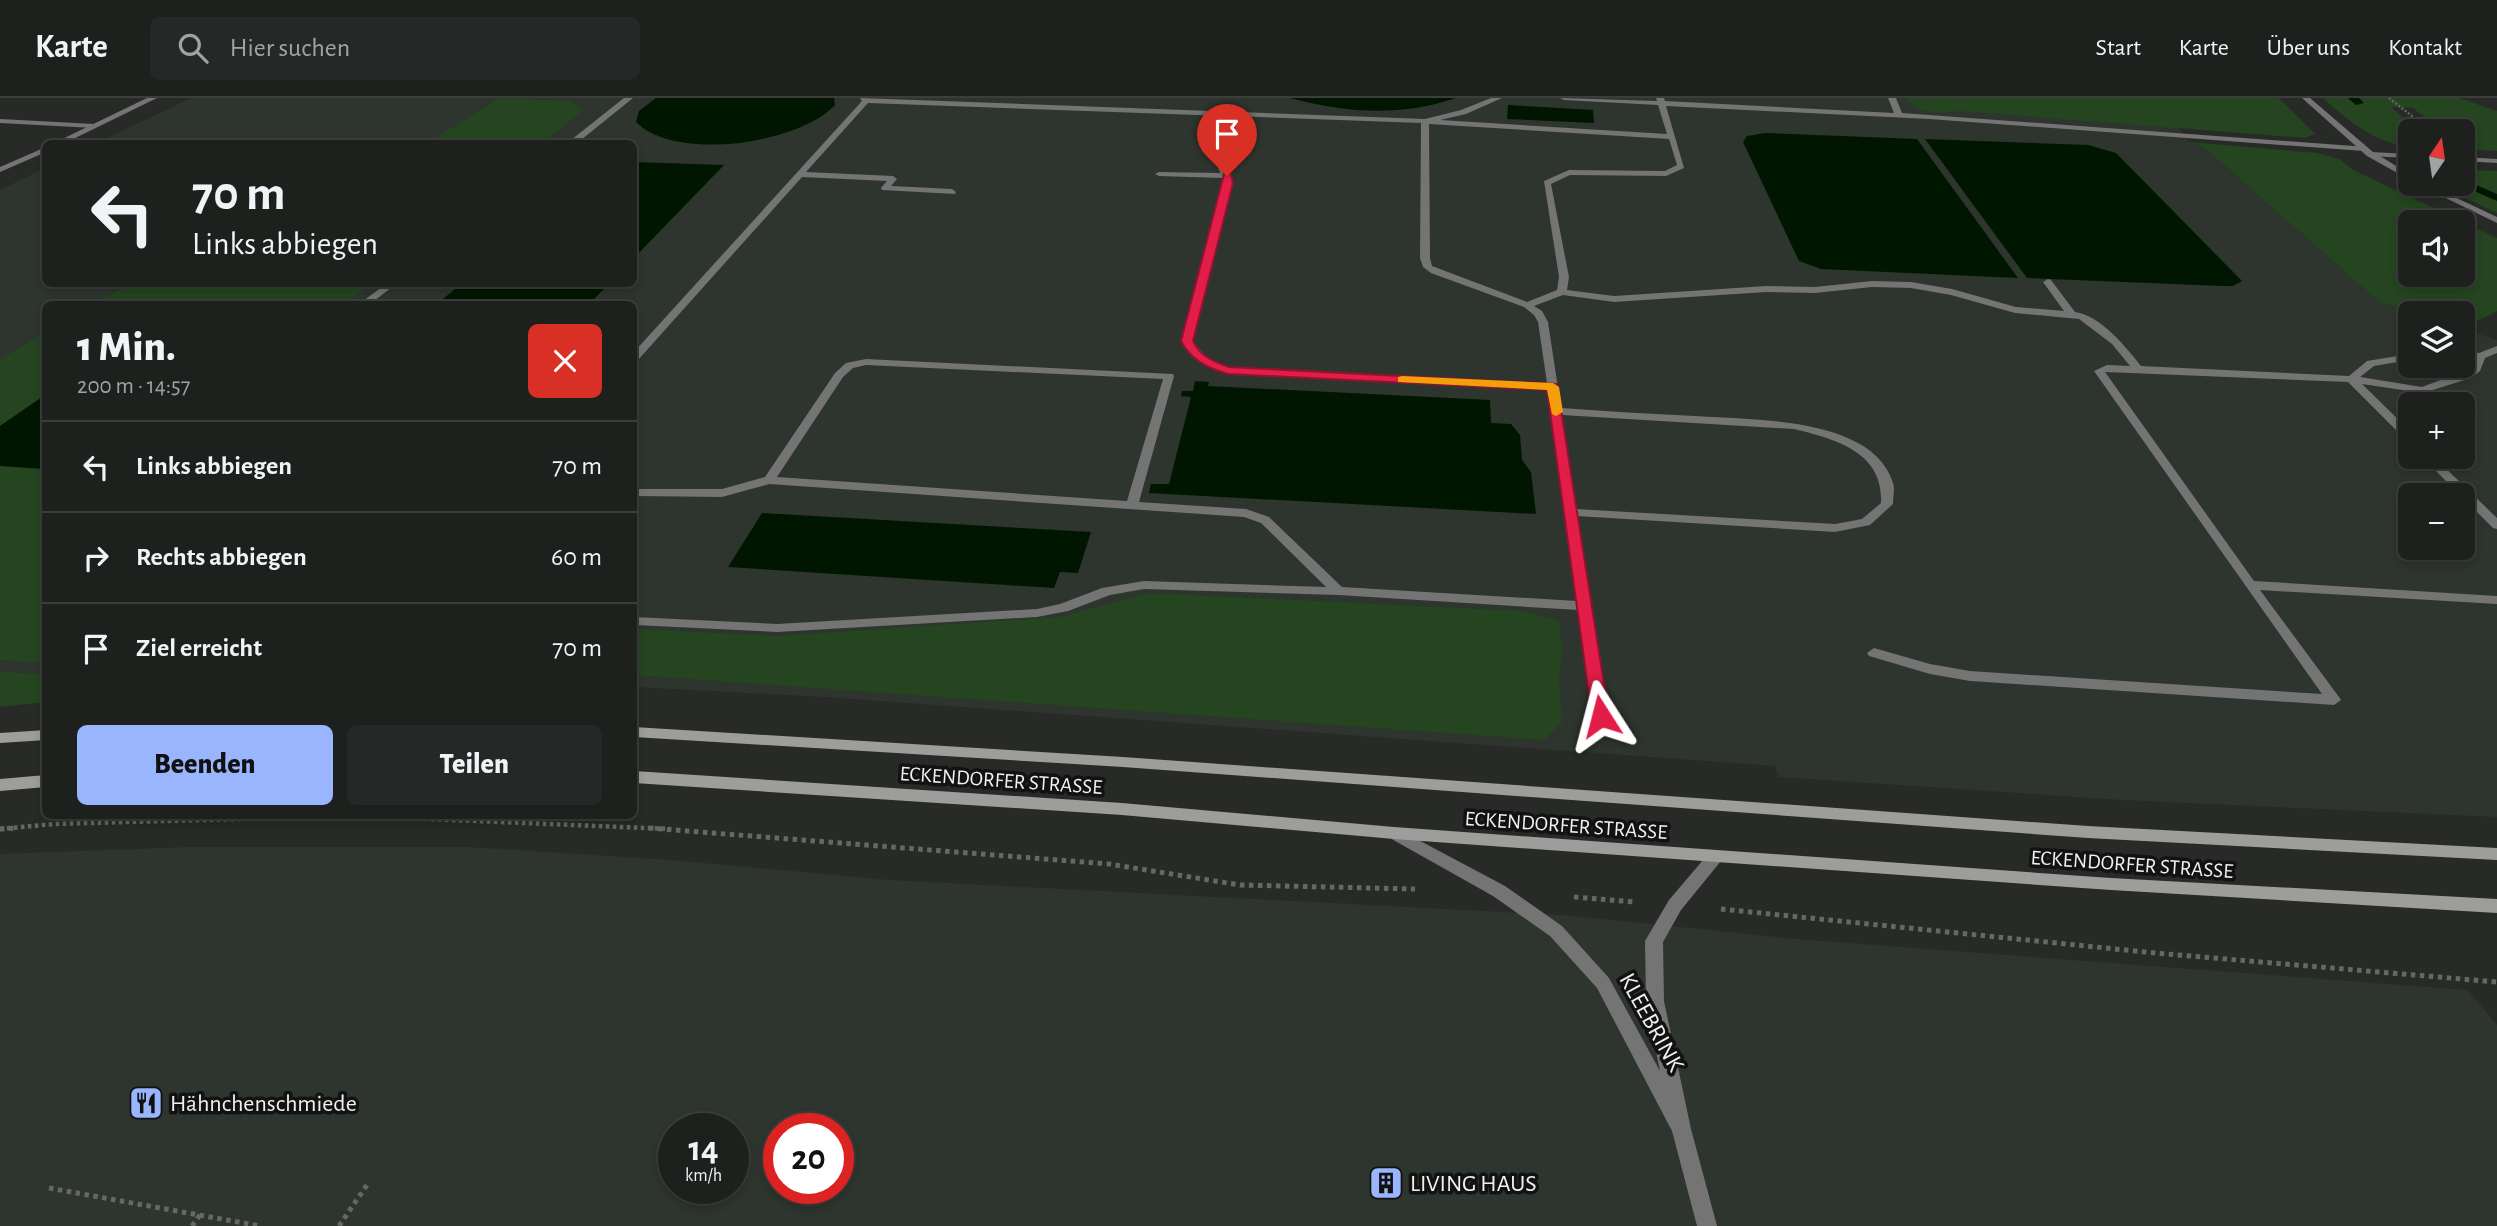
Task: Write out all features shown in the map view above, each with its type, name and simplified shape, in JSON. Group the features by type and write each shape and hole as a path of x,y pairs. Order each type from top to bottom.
{"main road":[{"name":"ECKENDORFER STRASSE","path":"637,732 1124,762 2088,832 2497,854"},
{"path":"0,738 42,735"},
{"name":"ECKENDORFER STRASSE","path":"637,777 1122,809 1715,857 2125,885 2497,906"},
{"path":"0,785 42,781"}],"street":[{"path":"64,140 153,98"},
{"path":"575,140 629,98"},
{"path":"1425,121 1463,112 1498,98"},
{"path":"1564,98 1899,115 2398,155"},
{"path":"1892,98 1899,115"},
{"path":"2306,98 2367,152 2398,171"},
{"path":"637,355 865,99 1425,121 1672,137"},
{"path":"1562,292 1564,277 1547,183 1569,172 1666,174 1681,166 1661,101"},
{"path":"1230,114 1215,149 1215,155 1228,183 1187,341 1192,351 1209,364 1228,371 1553,387"},
{"path":"0,121 94,126"},
{"path":"1425,121 1425,258 1428,267 1446,277 1527,305 1538,313 1543,321 1601,716"},
{"path":"0,170 42,151"},
{"path":"2475,160 2497,161"},
{"path":"799,174 892,179 885,188 952,191"},
{"path":"1159,174 1227,176"},
{"path":"2446,196 2497,220"},
{"path":"2048,282 2071,314"},
{"path":"1527,305 1562,292 1614,299 1766,289 1835,290 1893,283 1932,288 2015,310 2082,316 2116,342 2138,369"},
{"path":"368,301 387,287"},
{"path":"1874,653 1930,669 1970,676 2334,700 2099,371 2106,368 2138,369 2351,379 2423,390 2467,376 2475,371 2480,356 2497,349"},
{"path":"2475,356 2497,365"},
{"path":"2351,379 2371,363 2398,359"},
{"path":"769,480 839,375 850,365 866,362 1169,376 1133,503"},
{"path":"2351,379 2398,426"},
{"path":"1556,411 1794,426 1826,433 1855,445 1874,462 1888,483 1887,504 1866,522 1835,528 1570,512"},
{"path":"2440,469 2497,525"},
{"path":"637,494 722,493 769,480 1133,503 1246,513 1265,520 1338,592"},
{"path":"637,621 777,628 1037,613 1063,608 1107,591 1144,585 1338,592 1583,606"},
{"path":"2250,585 2497,600"},
{"name":"KLEEBRINK","path":"1394,833 1499,891 1556,931 1603,983 1681,1129"},
{"name":"KLEEBRINK","path":"1707,1226 1681,1129 1655,1001 1654,942 1675,905 1715,857"}],"path":[{"path":"2389,98 2415,119"},
{"path":"0,829 54,824 239,819"},
{"path":"339,1226 369,1182"},
{"path":"49,1188 260,1226"},
{"path":"192,1226 200,1215"}],"shaded area":[{"path":"191,98 2147,98 2167,114 2189,142 2206,149 2379,302 2398,308 2398,378 2475,378 2475,332 2497,340 2497,817 2122,800 1778,777 1775,766 825,697 637,687 637,301 42,301 42,675 0,671 0,190 42,169 42,287 637,287 637,140 103,140"},
{"path":"656,98 834,98 835,105 818,119 794,130 737,143 707,144 678,142 654,134 636,122 639,111"},
{"path":"1290,98 1456,98 1415,108 1373,111 1331,107"},
{"path":"1508,105 1593,110 1594,123 1507,119"},
{"path":"1765,133 1917,139 2018,278 1821,269 1799,261 1743,142 1747,136"},
{"path":"1925,139 2088,145 2116,153 2242,281 2233,286 2222,286 2027,278"},
{"path":"637,162 724,165 637,255"},
{"path":"457,287 606,287 592,301 441,301"},
{"path":"1195,381 1209,382 1208,386 1490,400 1491,423 1511,424 1520,435 1522,460 1531,472 1536,514 1149,493 1151,484 1169,484 1191,397 1181,396 1182,391 1193,391"},
{"path":"42,397 42,469 0,466 0,426"},
{"path":"762,513 1091,532 1078,573 1060,572 1054,588 728,567"},
{"path":"190,847 468,847 671,860 890,880 1562,915 1796,939 2468,990 2497,1025 2497,1226 0,1226 0,854"}],"green space":[{"path":"500,98 570,101 584,110 546,140 432,140"},
{"path":"1905,98 2279,98 2315,134 2305,138 1959,111 1937,112 1916,107"},
{"path":"2323,98 2459,98 2497,111 2497,151 2475,150 2475,119 2427,119 2413,108 2391,107 2406,119 2398,119 2398,145 2384,141 2342,115"},
{"path":"2189,142 2317,153 2339,159 2353,170 2398,191 2398,196 2408,196 2438,210 2398,210 2398,287 2475,287 2475,228 2497,238 2497,311 2475,322 2475,301 2398,301 2398,308 2379,302 2206,149"},
{"path":"2475,170 2497,171 2497,213 2461,196 2475,196"},
{"path":"125,287 368,287 349,301 99,301"},
{"path":"42,335 42,397 0,426 0,359"},
{"path":"0,466 42,469 42,663 0,660"},
{"path":"1149,593 1521,611 1559,621 1562,647 1559,682 1562,722 1544,740 637,675 637,629 779,636 1059,617"},
{"path":"0,671 42,675 42,702 0,707"}],"waterway":[{"path":"2353,98 2359,103"},
{"path":"2475,188 2497,198"}],"slow traffic":[{"path":"1402,379 1553,387 1556,412"}],"place":[{"name":"Hähnchenschmiede","path":"146,1103"},
{"name":"LIVING HAUS","path":"1386,1183"}],"route":[{"path":"1227,176 1228,183 1187,341 1192,351 1209,364 1228,371 1553,387 1601,716"}]}
